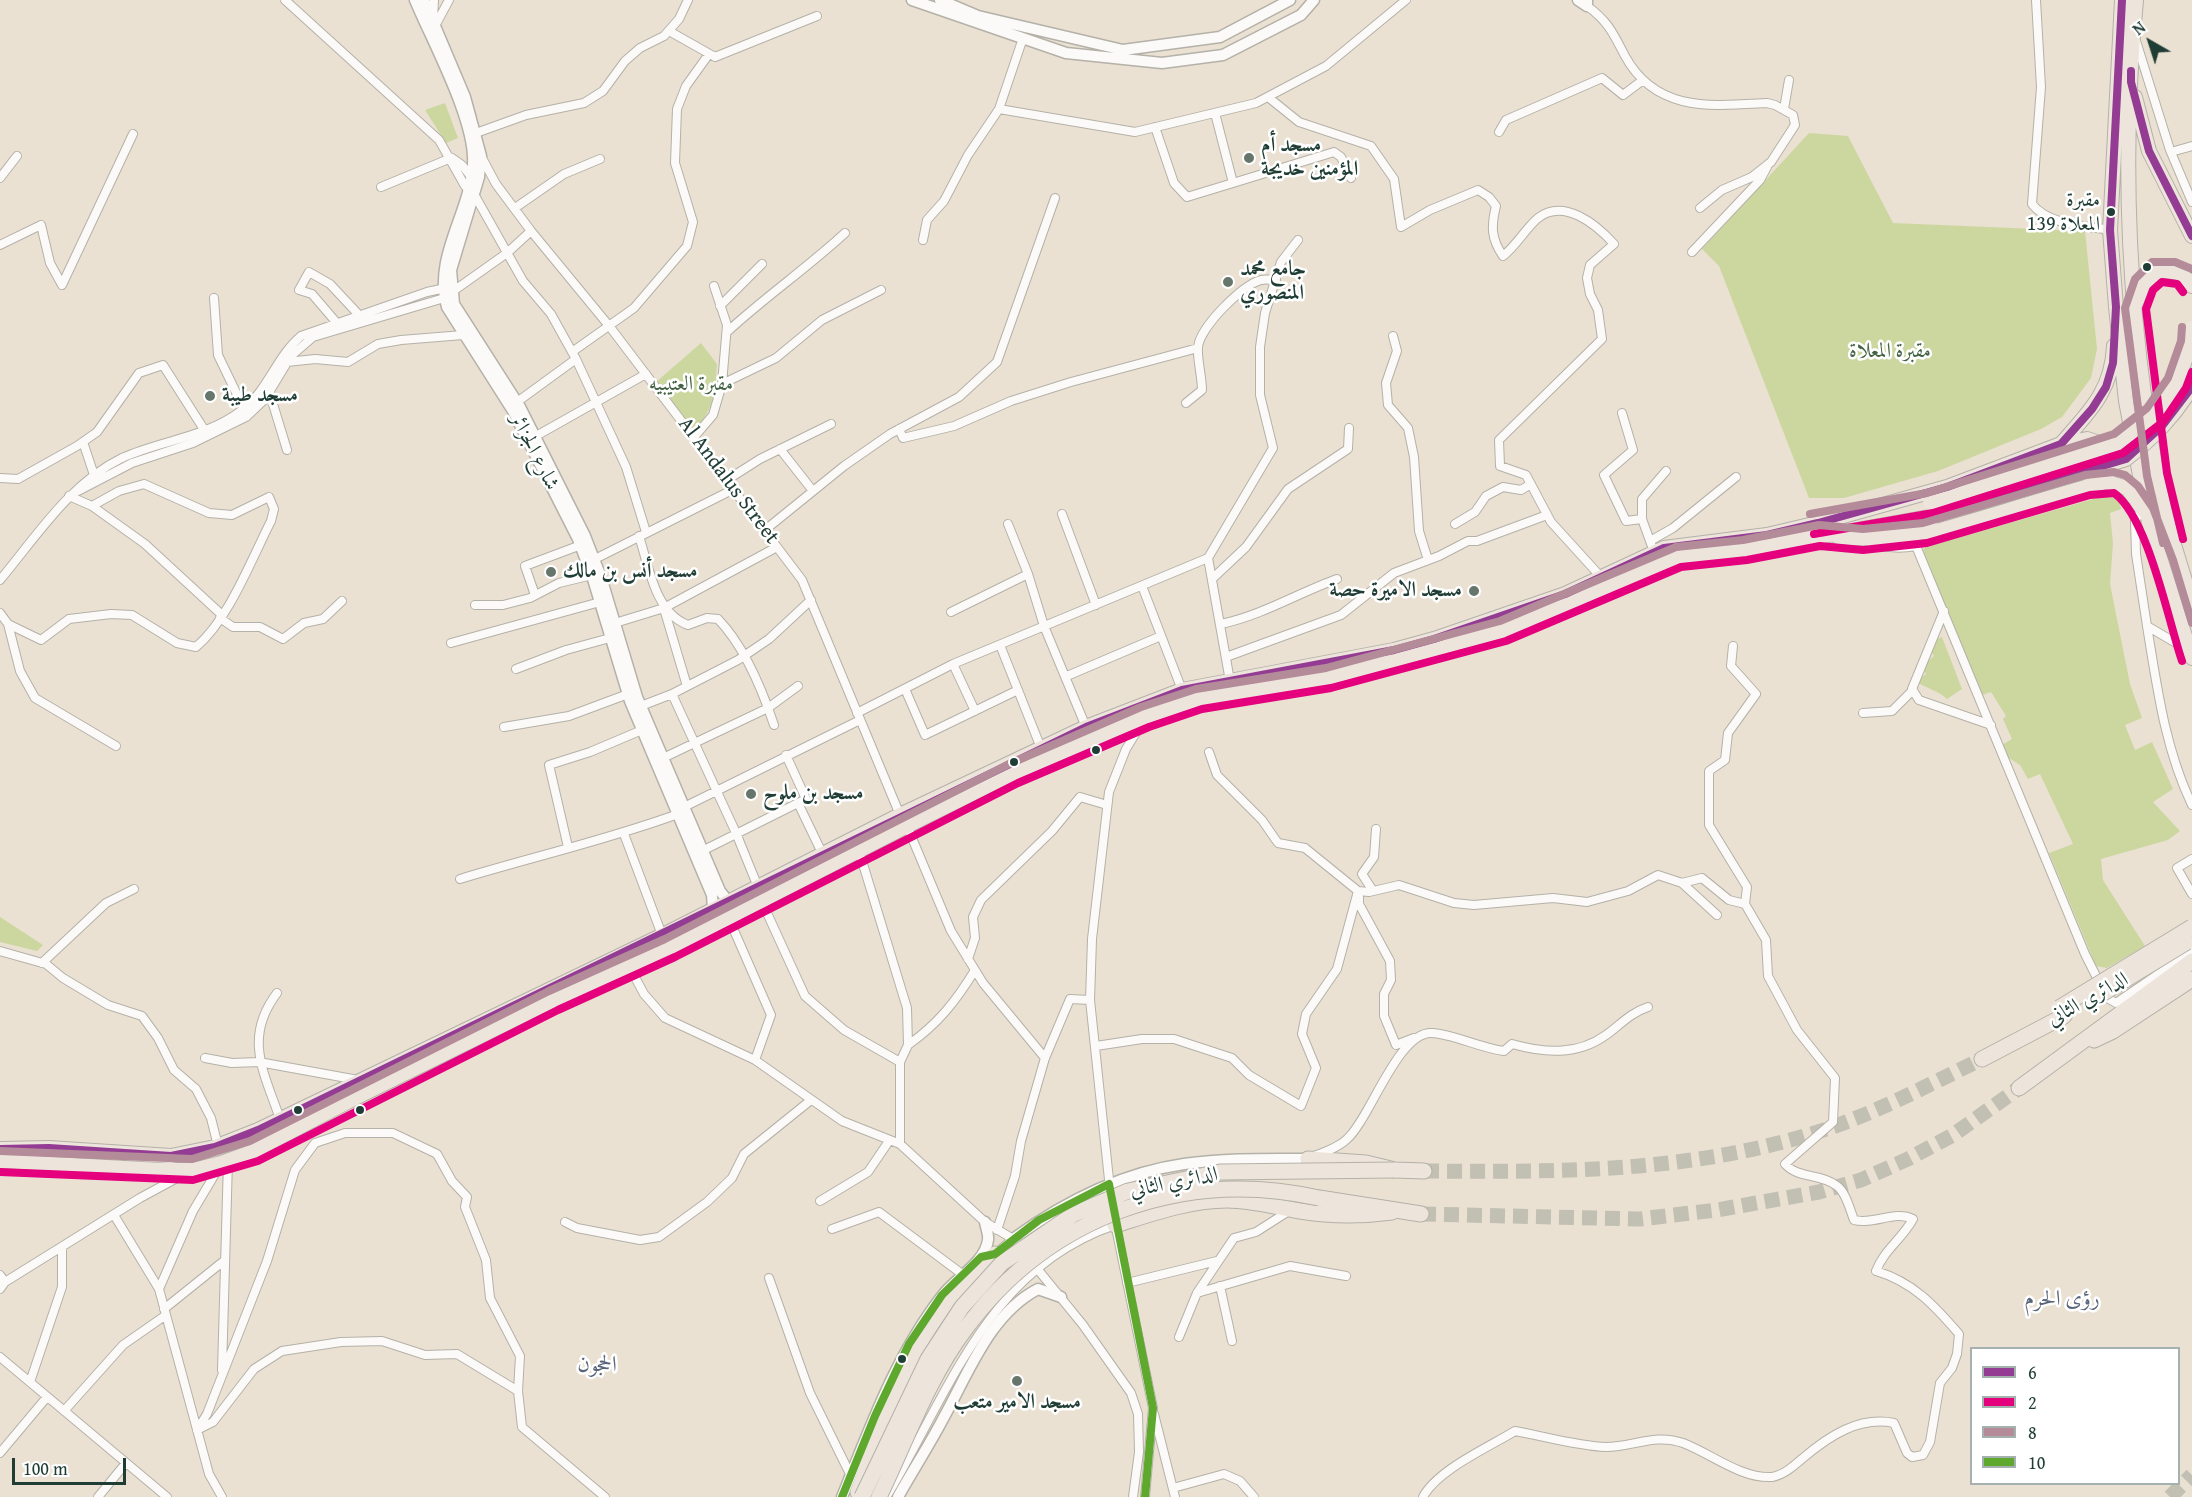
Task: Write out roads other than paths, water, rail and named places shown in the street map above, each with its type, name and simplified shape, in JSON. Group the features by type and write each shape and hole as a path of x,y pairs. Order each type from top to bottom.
{"highway":[{"path":"2062,1012 2192,927"},
{"name":"الدائري الثاني","path":"1982,1059 2192,939"},
{"name":"الدائري الثاني","path":"2019,1088 2110,1027 2192,961"},
{"path":"2110,1027 2192,979"},
{"path":"1308,1159 1338,1153 1395,1170"},
{"name":"الدائري الثاني","path":"862,1497 928,1359 962,1307 1002,1263 1074,1214 1128,1191 1220,1172 1424,1171"},
{"name":"الدائري الثاني","path":"879,1497 951,1350 981,1308 1029,1261 1080,1228 1130,1206 1176,1194 1232,1187 1260,1188 1392,1212 1421,1214"},
{"path":"1115,1225 1176,1207 1226,1200 1263,1202 1292,1209 1348,1215 1392,1212"},
{"path":"856,1497 891,1404 918,1346 958,1288 988,1256"}],"main road":[{"path":"2122,0 2110,230 2116,307 2126,400 2149,523 2191,654"},
{"path":"2136,0 2127,160 2134,308 2157,476 2169,530 2192,603"},
{"path":"2131,82 2149,151 2192,236"},
{"path":"2134,308 2144,284 2158,271 2173,271 2186,277 2192,286"},
{"path":"2061,444 2092,409 2106,387 2113,363 2116,307"},
{"path":"1933,509 2119,443 2155,415 2177,383 2191,343 2192,328"},
{"path":"0,1161 193,1170 224,1162 254,1151 544,1005 729,919 859,851 903,820 1086,727 1182,690 1394,650 1434,639 1565,594 1601,577 1652,547 1819,529 1933,509 2126,459 2150,441 2175,414 2192,387"},
{"path":"5,1148 171,1156 218,1146 280,1119 823,855 1145,717 1199,699 1328,678 1503,631 1678,557 1745,550 1819,529 1947,488 2061,444 2087,439 2099,443 2110,457 2108,473 2088,485"},
{"path":"1819,529 1863,540 1925,533 2088,485 2107,482 2120,483 2136,497 2149,523"}],"street":[{"path":"285,0 439,140 473,185 523,281 551,314 574,355 626,467 642,534 687,686"},
{"path":"415,0 464,121 472,149 473,185"},
{"path":"424,0 465,98 481,156 453,262 448,292"},
{"path":"434,0 434,24"},
{"path":"434,24 449,0"},
{"path":"476,133 526,115 584,103 603,91 625,61 640,48 669,31 679,19 688,0"},
{"path":"912,0 1066,52 1162,63 1223,55 1301,15 1314,0"},
{"path":"940,0 978,16 1123,50 1220,37 1290,0"},
{"path":"999,110 1135,132 1256,103 1326,66 1406,0"},
{"path":"2036,0 2042,87 2032,204 2043,214 2057,220 2110,230"},
{"path":"1584,2 1600,15 1616,34 1625,56 1643,80 1671,99 1710,107 1767,103 1784,109 1793,116 1795,125 1760,180 1692,252"},
{"path":"669,31 715,57 817,16"},
{"path":"2133,33 2171,152 2192,202"},
{"path":"923,240 927,220 944,201 968,155 999,110 1023,38"},
{"path":"517,402 649,294 687,246 693,222 675,163 677,109 687,86 709,54"},
{"path":"1499,132 1506,120 1602,78 1623,94 1643,80"},
{"path":"1784,109 1789,80"},
{"path":"1268,97 1299,122 1371,146 1394,179 1401,227 1430,210 1478,190 1489,196 1496,206 1491,230 1496,246 1503,256 1515,247 1538,218 1554,210 1566,210 1603,232 1614,244 1590,265 1587,278 1590,294 1598,310 1602,339 1499,440 1500,466 1526,475 1547,515 1601,577"},
{"path":"1215,113 1233,183"},
{"path":"1155,127 1174,183 1187,197 1334,152 1341,157 1352,178"},
{"path":"0,245 41,225 50,263 62,285 133,134"},
{"path":"2171,152 2192,146"},
{"path":"0,178 17,156"},
{"name":"Al Andalus Street","path":"481,156 496,184 531,231 695,436 802,580 951,932 975,970 1045,1058"},
{"path":"451,158 473,185"},
{"path":"381,187 451,158"},
{"path":"515,208 564,174 600,159"},
{"path":"1700,208 1722,190 1752,177 1771,162"},
{"path":"473,185 496,184"},
{"path":"765,530 844,466 899,429 958,397 997,362 1055,198"},
{"path":"72,494 94,485 132,463 193,443 224,429 253,411 297,349 319,335 448,292 507,253 531,231"},
{"path":"727,332 763,298 811,264 844,232"},
{"path":"460,879 568,847 624,834 679,811 953,664 1208,558 1273,448 1260,396 1260,347 1266,313 1281,262 1298,240"},
{"path":"720,306 762,264"},
{"path":"336,322 312,294 299,290 309,272 330,284 359,315"},
{"path":"1186,403 1202,390 1202,369 1198,348 1202,337 1218,314 1244,289 1261,280 1276,280"},
{"path":"695,436 713,415 722,384 727,325 714,286"},
{"path":"722,384 776,358 822,320 881,290"},
{"path":"0,580 72,494 94,475 133,453 205,431 244,409 263,390 295,340 310,330 448,292"},
{"name":"شارع الجزائر","path":"448,292 450,316 513,411 581,545 628,694 679,811 713,897 713,909"},
{"name":"شارع الجزائر","path":"448,292 458,312 517,402 536,436 595,559 641,706 663,758 679,811 702,850 721,894 728,902"},
{"path":"214,298 218,355 244,409"},
{"path":"287,362 315,359 348,362 378,344 463,335"},
{"path":"1393,336 1397,351 1394,368 1386,383 1388,405 1408,428 1414,457 1419,531 1428,560"},
{"path":"899,429 903,438 954,426 1011,401 1061,385 1198,348"},
{"path":"0,478 18,479 83,442 97,432 139,373 163,366 205,431"},
{"path":"536,436 646,374"},
{"path":"269,391 287,450"},
{"path":"1622,413 1633,450 1604,475 1626,521 1642,519"},
{"path":"728,480 780,449 831,424"},
{"path":"1212,579 1246,547 1288,489 1348,448 1349,428"},
{"path":"83,442 94,475"},
{"path":"780,449 813,491"},
{"path":"1666,471 1642,499 1642,519 1652,547 1736,477"},
{"path":"8,624 41,640 69,619 79,616 132,615 177,643 196,647 207,638 221,617 272,520 274,509 269,496 232,515 209,513 144,484 119,491 92,506"},
{"path":"1455,524 1475,512 1486,496 1503,487 1521,490 1531,484"},
{"path":"595,559 734,489"},
{"path":"72,494 145,544 232,627 260,627 283,639 304,623 323,619 342,601"},
{"path":"2142,509 2135,521 2135,532 2155,681 2179,778 2192,805"},
{"path":"1062,514 1096,605"},
{"path":"1226,657 1341,615 1394,573 1468,541 1477,541 1547,515"},
{"path":"1008,524 1028,574 1044,626 1086,727"},
{"path":"1916,546 1925,533"},
{"path":"1863,540 1886,548 1916,546"},
{"path":"535,595 525,566 581,545"},
{"path":"1916,546 2085,954 2107,998 2116,1003 2192,951"},
{"path":"615,623 664,608 777,547"},
{"path":"1208,558 1230,681"},
{"path":"951,612 1028,574"},
{"path":"475,605 503,605 535,595 559,583 592,575"},
{"path":"1221,624 1264,611 1304,590 1337,579"},
{"path":"1142,586 1182,690"},
{"path":"641,706 672,694 744,655 769,639 811,600"},
{"path":"451,642 600,602"},
{"path":"664,608 677,621 688,625 708,618 718,619 730,631 744,655 774,725"},
{"path":"1863,713 1892,711 1913,690 1944,611"},
{"path":"0,613 8,624 20,671 35,698 116,746"},
{"path":"2147,626 2191,654"},
{"path":"1066,676 1161,636"},
{"path":"516,669 566,650 610,638"},
{"path":"1000,645 1041,748"},
{"path":"1423,1497 1427,1490 1452,1469 1515,1431 1606,1447 1659,1437 1682,1442 1750,1474 1773,1477 1790,1469 1826,1438 1864,1422 1881,1420 1894,1423 1907,1453 1912,1456 1923,1455 1930,1442 1940,1383 1952,1368 1957,1354 1959,1334 1922,1294 1898,1278 1876,1271 1882,1255 1908,1229 1913,1219 1904,1215 1863,1222 1854,1220 1839,1186 1823,1178 1792,1172 1785,1164 1833,1122 1834,1078 1797,1030 1768,976 1766,940 1745,904 1747,887 1709,825 1709,771 1725,760 1728,733 1756,694 1731,666 1733,646"},
{"path":"953,664 975,711"},
{"path":"663,758 768,708 798,686"},
{"path":"905,689 925,735 1018,690"},
{"path":"1913,690 1919,700 1991,725"},
{"path":"504,727 568,716 628,694"},
{"path":"672,694 718,791 758,887"},
{"path":"1145,717 1126,749 1109,792 1092,939 1090,999 1109,1184 1115,1225 1153,1408 1174,1493 1224,1474 1240,1481 1254,1497"},
{"path":"568,847 549,765 590,752 642,730"},
{"path":"1209,752 1217,775 1262,820 1278,843 1305,848 1358,891 1373,891 1399,885 1454,903 1474,905 1553,898 1587,902 1628,891 1658,875 1682,883 1717,915"},
{"path":"702,850 806,800 786,755"},
{"path":"968,959 975,938 973,918 981,900 1052,831 1080,797 1107,805"},
{"path":"798,803 823,855"},
{"path":"1373,891 1362,874 1374,857 1376,829"},
{"path":"624,834 662,935"},
{"path":"859,851 907,1008 908,1045 900,1062 900,1144"},
{"path":"2192,859 2176,868 2192,894"},
{"path":"1682,883 1702,878 1729,900 1745,904"},
{"path":"42,963 106,903 134,889"},
{"path":"1358,891 1359,904 1390,961 1391,980 1384,994 1384,1016 1396,1045 1430,1033 1486,1049 1504,1051 1512,1044 1540,1052 1563,1052 1604,1036 1633,1012 1648,1007"},
{"path":"1096,1046 1142,1039 1174,1039 1232,1058 1249,1075 1301,1106 1316,1068 1302,1034 1306,1014 1337,969 1358,891"},
{"path":"762,902 806,996 844,1030 900,1062"},
{"path":"729,919 771,1015 755,1060"},
{"path":"0,951 42,963 108,1005 142,1016 158,1038 174,1070 196,1089 212,1118 218,1146"},
{"path":"629,966 644,994 665,1018 755,1060 842,1121 900,1144 985,1222 1013,1239 1039,1268 1113,1365 1131,1393 1138,1414 1139,1452 1133,1497"},
{"path":"908,1045 933,1027 957,1000 975,970"},
{"path":"277,993 262,1018 259,1062 280,1119"},
{"path":"997,1230 1015,1176 1021,1141 1045,1058 1070,999 1090,999"},
{"path":"1338,1153 1359,1125 1392,1067 1416,1038"},
{"path":"204,1058 232,1063 259,1062 358,1080"},
{"path":"565,1222 577,1228 640,1240 659,1237 707,1202 732,1179 744,1154 811,1100"},
{"path":"197,1430 207,1414 267,1261 295,1170 315,1143 345,1133 393,1133 437,1154 452,1181 467,1197 465,1207 486,1260 490,1298 520,1356 518,1391 522,1427 605,1497"},
{"path":"820,1201 868,1172 889,1141"},
{"path":"842,1497 875,1416 909,1344 942,1295 962,1274 1068,1203 1109,1184 1184,1164 1308,1159"},
{"path":"221,1377 225,1260 224,1162"},
{"path":"159,1289 193,1211 224,1162"},
{"path":"2,1282 193,1170"},
{"path":"1179,1337 1197,1293 1234,1238 1256,1232 1292,1209"},
{"path":"832,1229 879,1212 962,1274"},
{"path":"114,1215 159,1289 209,1474 222,1497"},
{"path":"985,1222 989,1240 988,1256"},
{"path":"886,1497 971,1342 1012,1293 1039,1268 1067,1248 1098,1230 1115,1225"},
{"path":"30,1382 62,1287 62,1246"},
{"path":"64,1411 123,1345 225,1260"},
{"path":"1127,1283 1217,1261"},
{"path":"1197,1293 1290,1266 1346,1276"},
{"path":"769,1278 810,1393 851,1476"},
{"path":"1220,1286 1232,1341"},
{"path":"898,1497 945,1417 974,1359 1003,1318 1038,1289 1061,1297"},
{"path":"197,1430 213,1422 254,1369 282,1351 341,1342 382,1341 424,1355 457,1354 518,1391"},
{"path":"0,1357 167,1497"},
{"path":"0,1453 47,1396"},
{"path":"1145,1497 1153,1408"},
{"path":"98,1497 126,1463"}],"tunnel":[{"path":"1424,1171 1619,1168 1667,1163 1763,1147 1833,1127 1898,1100 1982,1059"},
{"path":"1421,1214 1640,1219 1717,1210 1819,1192 1861,1180 1908,1159 1953,1135 2019,1088"},
{"path":"2170,1497 2192,1475"}],"place":[{"name":"مسجد أم المؤمنين خديجة","path":"1249,158"},
{"name":"مقبرة المعلاة 139","path":"2111,212"},
{"name":"جامع محمد المنصوري","path":"1228,282"},
{"name":"مسجد طيبة","path":"210,396"},
{"name":"مسجد أنس بن مالك","path":"551,572"},
{"name":"مسجد الاميرة حصة","path":"1474,591"},
{"name":"مسجد بن ملوح","path":"751,794"},
{"name":"مسجد الامير متعب","path":"1017,1381"}],"district":[{"name":"رؤى الحرم","path":"2062,1299"},
{"name":"الحجون","path":"597,1365"}],"park label":[{"name":"مقبرة المعلاة","path":"1890,352"},
{"name":"مقبرة العتيبيه","path":"691,385"}]}
